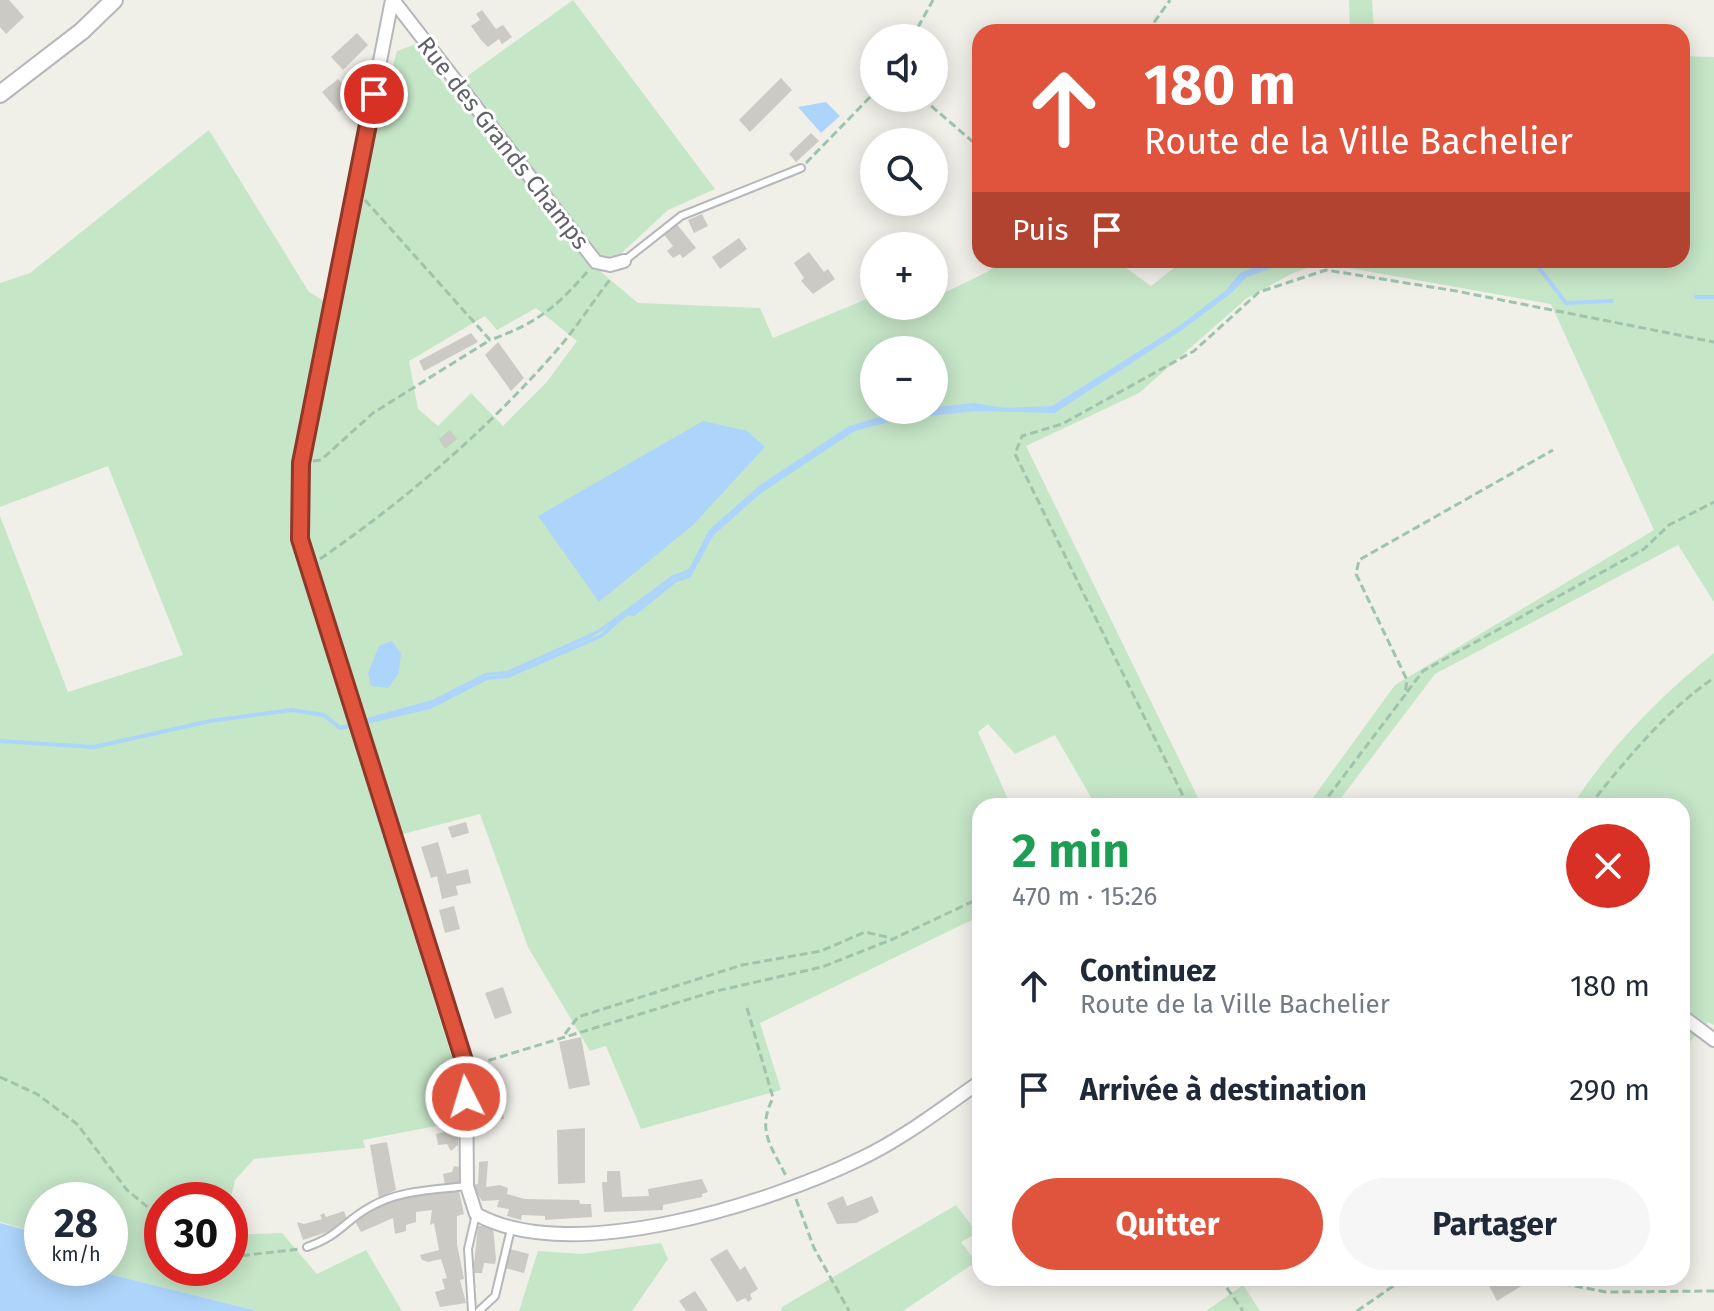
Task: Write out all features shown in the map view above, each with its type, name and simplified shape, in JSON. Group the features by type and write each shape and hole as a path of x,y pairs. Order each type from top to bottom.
{"street":[{"path":"0,94 82,31 114,0"},
{"path":"393,0 301,463 300,539 466,1067 467,1186 476,1214 511,1229 535,1234 642,1228 712,1216 863,1158 972,1087"},
{"name":"Rue des Grands Champs","path":"393,0 596,262 610,265 624,261"},
{"path":"1690,1022 1714,1040"}],"lane":[{"path":"624,261 681,216 801,168"},
{"path":"307,1247 333,1238 366,1209 394,1195 467,1186"},
{"path":"472,1311 468,1249 476,1214"},
{"path":"479,1311 495,1296 511,1229"}],"path":[{"path":"920,24 933,0"},
{"path":"1153,24 1170,0"},
{"path":"801,168 860,107"},
{"path":"938,112 972,141"},
{"path":"356,187 376,217 490,340"},
{"path":"307,568 375,521 500,410 560,347 624,261"},
{"path":"301,463 321,460 373,413 490,340 527,327 567,295 596,262"},
{"path":"1184,798 1015,454 1022,436 1062,424 1194,351 1259,292 1326,270 1486,296 1714,342"},
{"path":"1405,695 1407,680 1356,574 1359,560 1553,450"},
{"path":"1327,798 1423,671 1644,549 1669,525 1714,502"},
{"path":"1596,798 1691,693 1714,678"},
{"path":"466,1067 565,1034 712,992 822,967 893,939 972,902"},
{"path":"565,1034 578,1017 742,965 821,951 865,932 893,939"},
{"path":"747,1008 773,1098 763,1117 767,1137 791,1187 814,1248 849,1311"},
{"path":"0,1077 37,1094 77,1124 127,1190 144,1204"},
{"path":"248,1256 292,1252 307,1247"},
{"path":"1226,1286 1243,1311"},
{"path":"1357,1311 1393,1286"},
{"path":"1575,1286 1606,1292 1714,1291"}],"green space":[{"path":"573,0 715,189 668,210 601,272 638,303 760,308 773,338 860,302 860,320 948,320 948,291 992,268 1126,268 1151,286 1174,268 1307,268 1247,298 1139,393 1026,446 1198,798 1091,798 1055,735 1015,754 988,724 978,732 1007,798 972,798 972,920 760,1023 781,1090 641,1129 606,1046 590,1051 528,947 480,814 384,839 453,1061 452,1123 363,1140 365,1148 254,1159 235,1182 144,1182 144,1283 128,1279 128,1182 24,1182 24,1229 0,1222 0,516 68,692 183,655 108,466 0,507 0,283 30,273 209,130 309,292 324,301 354,159 366,161 397,51 416,44 448,90","holes":["536,308 577,341 546,383 503,426 471,393 438,426 418,409 409,361 485,316 497,330"]},
{"path":"1349,0 1372,0 1374,24 1350,24"},
{"path":"1690,56 1714,57 1714,602 1678,545 1435,674 1341,798 1313,798 1395,685 1654,530 1551,304 1349,268 1690,268"},
{"path":"1714,653 1714,1025 1708,1022 1690,1041 1690,798 1577,798 1602,763 1674,687"},
{"path":"956,1205 972,1226 972,1236 961,1242 972,1257 972,1265 903,1311 781,1311 782,1307"},
{"path":"282,1233 317,1274 366,1250 402,1311 258,1311 157,1286 248,1286 248,1234"},
{"path":"661,1243 668,1259 632,1311 519,1311 538,1251 582,1254"},
{"path":"1244,1286 1260,1311 1206,1311"}],"water":[{"path":"826,102 840,116 821,133 798,107"},
{"path":"1263,268 1243,275 1227,293 1163,339 1052,410 974,407 948,410 948,406 974,403 1005,408 1052,406 1179,326 1225,291 1240,273"},
{"path":"703,421 747,431 765,447 693,525 599,602 538,516"},
{"path":"868,424 853,428 757,491 711,534 689,573 675,578 636,610 590,638 508,674 488,675 439,702 365,722 363,719 432,700 485,673 507,671 598,630 673,575 689,569 709,530 760,485 849,426"},
{"path":"392,641 401,653 399,673 388,688 371,686 368,673 379,646"},
{"path":"0,1223 24,1229 24,1286 128,1286 128,1279 144,1283 144,1286 157,1286 258,1311 0,1311"}],"building":[{"path":"0,0 9,0 24,17 6,34 0,27"},
{"path":"482,10 496,29 503,25 512,37 502,44 499,39 488,47 471,26 480,20 476,14"},
{"path":"357,33 368,45 343,70 331,57"},
{"path":"781,78 792,90 750,132 739,120"},
{"path":"338,79 354,99 339,112 322,92"},
{"path":"811,133 819,141 796,162 789,154"},
{"path":"702,214 708,226 694,233 688,220"},
{"path":"676,223 696,248 683,258 680,254 673,258 667,251 673,246 662,232"},
{"path":"739,238 747,249 720,269 712,257"},
{"path":"809,252 824,272 828,269 835,279 813,294 801,281 804,278 794,263"},
{"path":"471,333 478,342 424,371 419,361"},
{"path":"498,342 524,378 511,391 485,355"},
{"path":"450,430 457,439 445,449 439,439"},
{"path":"466,822 469,833 452,838 448,827"},
{"path":"438,842 447,874 468,869 471,883 456,886 458,895 442,899 437,876 431,878 421,847"},
{"path":"454,906 460,929 445,933 439,910"},
{"path":"503,987 512,1013 495,1019 485,993"},
{"path":"581,1037 590,1085 569,1089 559,1042"},
{"path":"500,1096 504,1119 483,1119 482,1097"},
{"path":"585,1128 585,1183 558,1184 557,1130"},
{"path":"458,1129 458,1145 451,1151 447,1144 438,1145 436,1134"},
{"path":"387,1142 396,1190 379,1198 370,1145"},
{"path":"488,1161 486,1187 500,1185 508,1188 507,1194 525,1199 579,1200 580,1204 591,1204 592,1217 545,1220 545,1216 522,1215 521,1220 507,1216 509,1209 497,1207 499,1200 482,1201 472,1185 478,1184 479,1162"},
{"path":"454,1166 459,1167 461,1182 445,1185 443,1174 452,1172"},
{"path":"607,1171 620,1171 622,1197 649,1196 648,1189 702,1179 708,1192 702,1197 663,1205 663,1210 604,1212 602,1182 607,1182"},
{"path":"459,1191 464,1214 457,1216 457,1244 464,1279 460,1280 466,1303 440,1307 435,1292 445,1289 442,1279 447,1278 441,1259 428,1262 422,1260 420,1255 439,1250 434,1223 430,1225 432,1210 416,1212 416,1222 406,1225 406,1231 395,1234 393,1218 361,1232 355,1221 395,1197"},
{"path":"843,1196 847,1206 872,1196 879,1212 856,1223 837,1224 827,1203"},
{"path":"344,1211 347,1220 333,1230 303,1240 297,1222 304,1224 322,1219 320,1215 324,1213 326,1217"},
{"path":"478,1226 493,1226 496,1259 495,1264 484,1263 482,1273 473,1273"},
{"path":"510,1249 529,1254 524,1273 505,1268"},
{"path":"727,1249 740,1270 745,1266 758,1289 750,1294 752,1299 748,1302 745,1298 737,1302 710,1259"},
{"path":"1489,1286 1521,1286 1497,1301"},
{"path":"695,1291 708,1311 686,1311 679,1301"}],"waterway":[{"path":"0,741 94,747 210,721 292,710 324,715 340,728 430,707 487,678 508,676 601,636 627,613 634,614 676,580 689,576 712,534 759,492 854,429 899,417 977,409 1054,411 1180,329 1231,291 1245,276 1266,268"},
{"path":"1539,268 1566,303 1612,301"},
{"path":"1696,297 1714,297"}],"route":[{"path":"374,94 301,463 298,495 300,539 466,1067 466,1097"}]}
